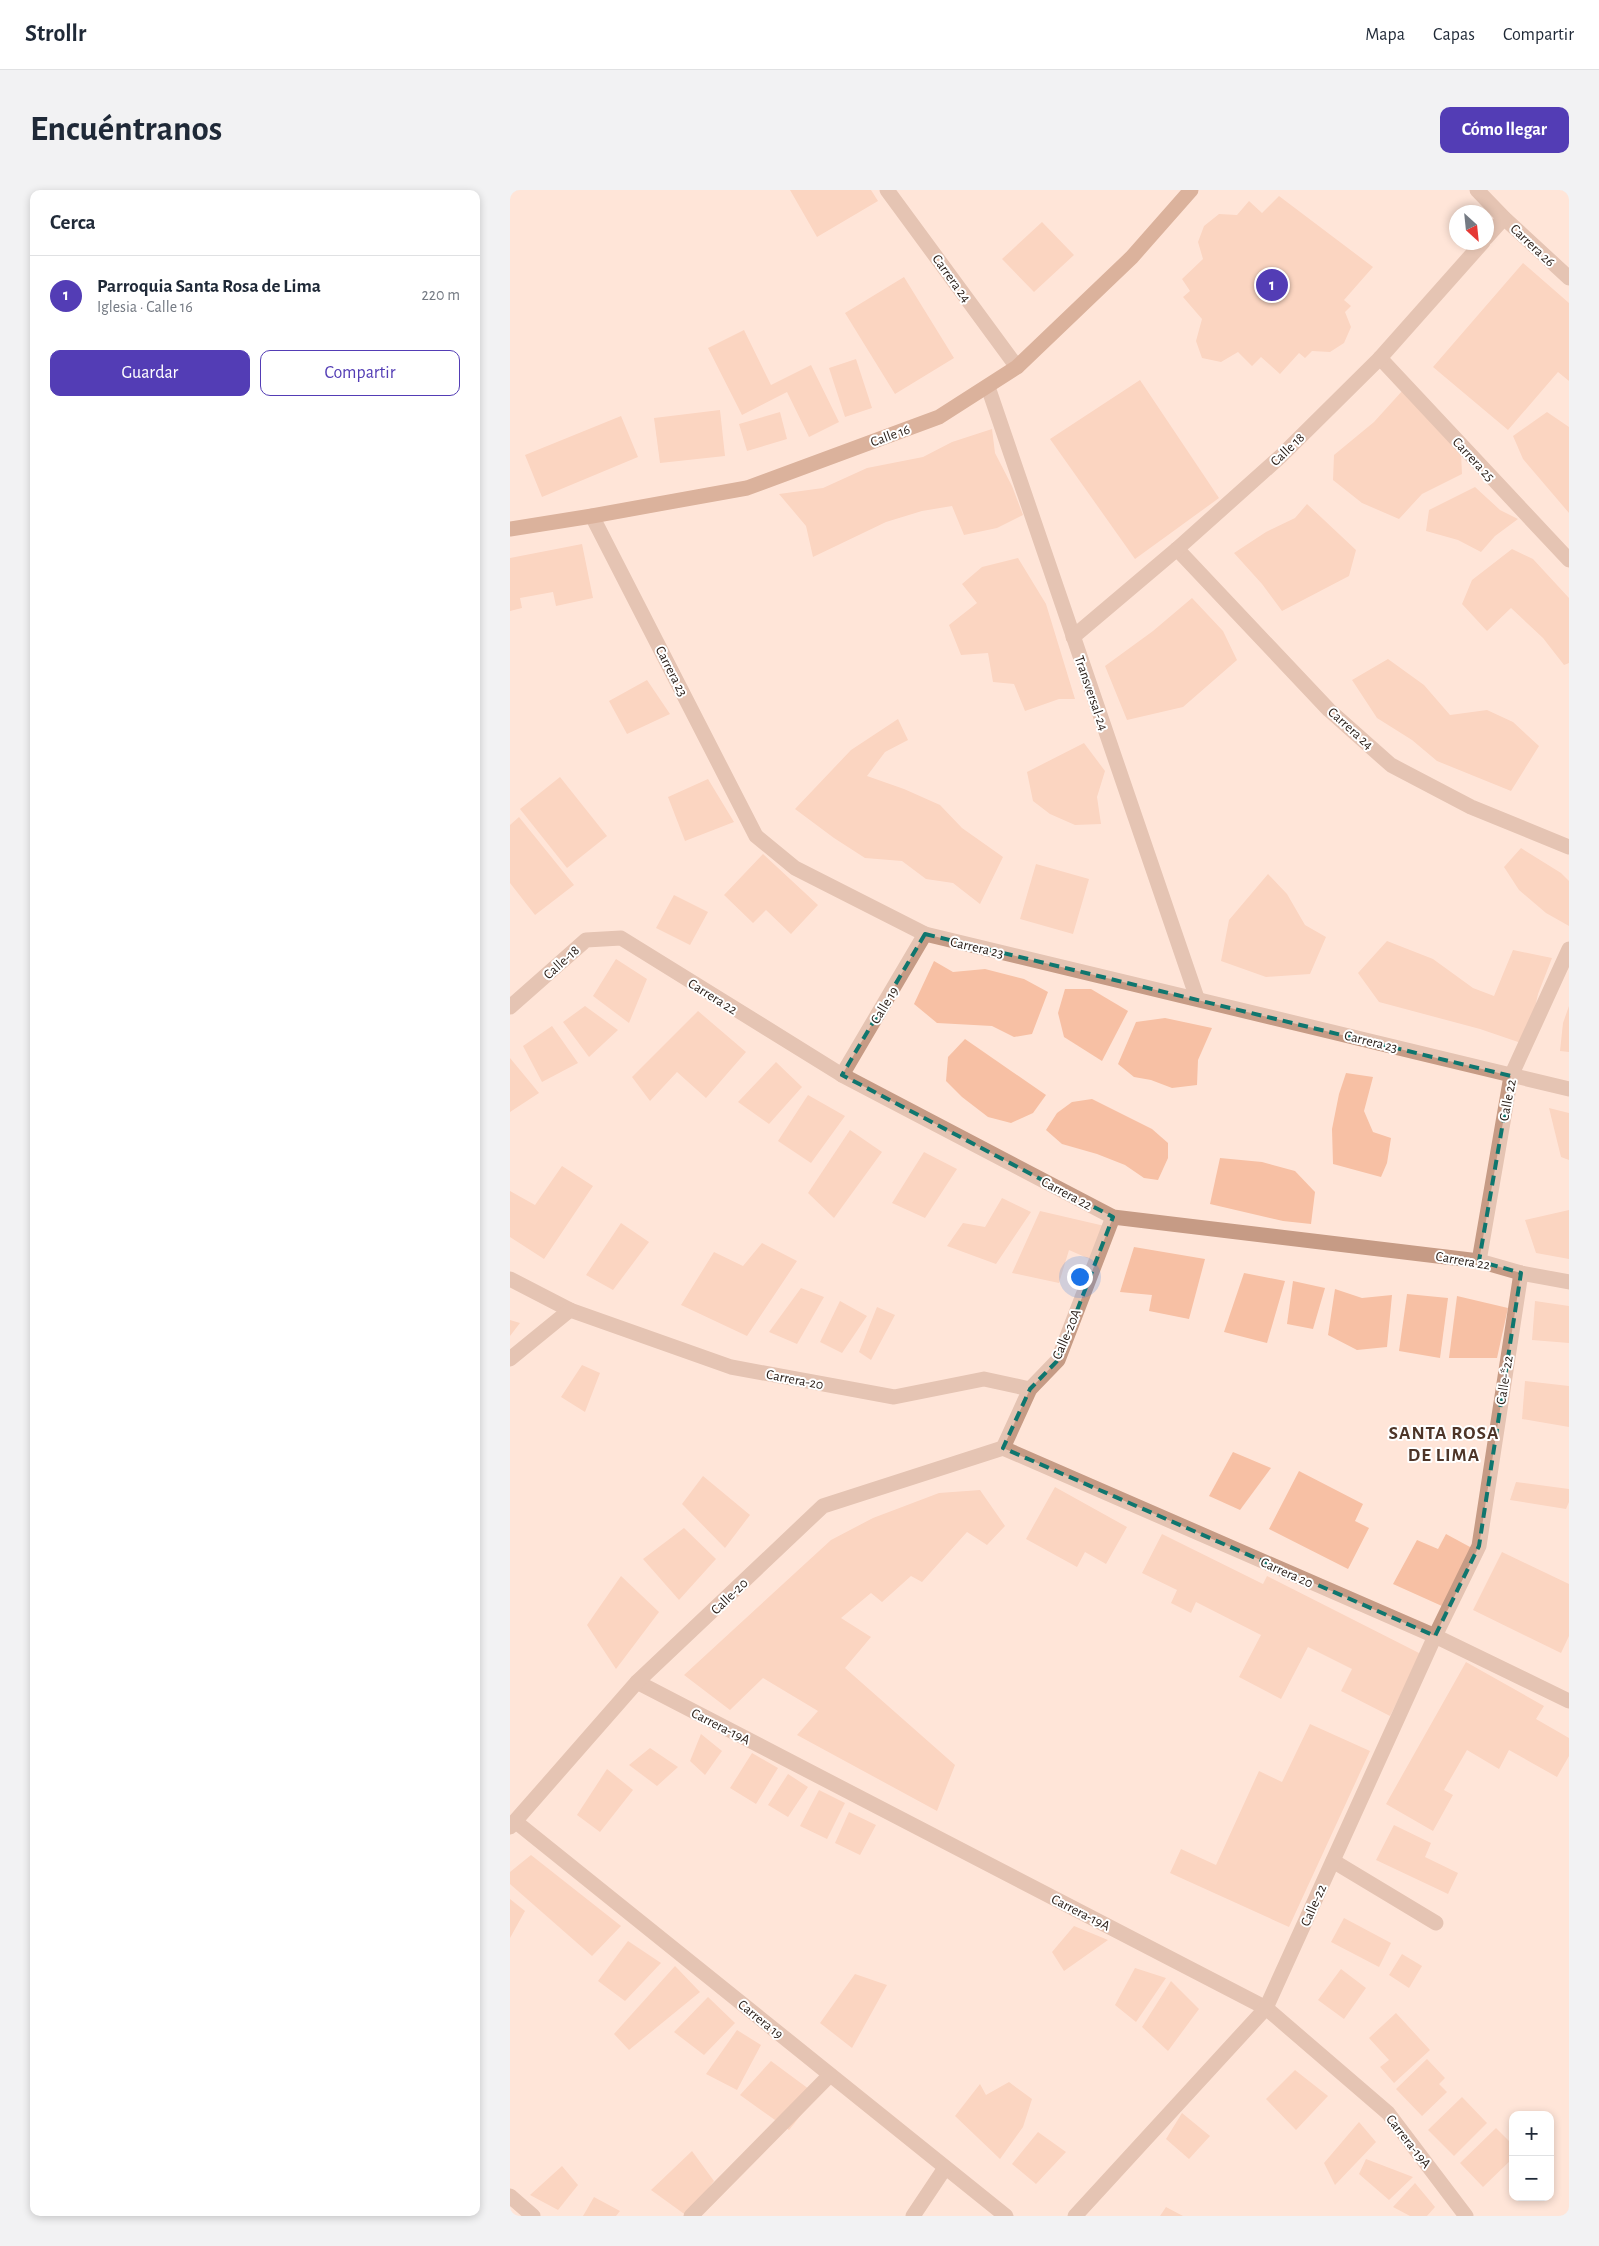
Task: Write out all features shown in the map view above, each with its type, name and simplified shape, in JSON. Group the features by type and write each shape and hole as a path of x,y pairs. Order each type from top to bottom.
{"street":[{"name":"Carrera 24","path":"887,190 1017,367"},
{"name":"Calle 16","path":"510,528 592,516 747,488 939,417 1017,367 1132,257 1191,190"},
{"name":"Carrera 26","path":"1477,190 1504,218 1569,278"},
{"path":"1494,229 1504,218"},
{"name":"Calle 18","path":"1073,637 1176,549 1280,456 1380,358 1476,250"},
{"name":"Carrera 25","path":"1380,358 1569,560"},
{"name":"Transversal-24","path":"988,387 1197,998"},
{"name":"Carrera 23","path":"592,516 756,836 794,868 925,934 1569,1089"},
{"name":"Carrera 24","path":"1176,549 1329,710 1392,765 1471,807 1569,847"},
{"name":"Calle 19","path":"842,1075 925,934"},
{"name":"Carrera 22","path":"621,938 842,1075 1113,1217 1478,1261 1521,1273 1569,1282"},
{"name":"Calle-18","path":"510,1007 586,940 621,938"},
{"name":"Calle 22","path":"1478,1261 1511,1076 1569,949"},
{"name":"Calle-20A","path":"1030,1389 1058,1360 1113,1217"},
{"name":"Calle-*22","path":"1479,1546 1521,1273"},
{"name":"Carrera-20","path":"510,1279 570,1310 731,1367 894,1398 984,1379 1030,1389"},
{"path":"510,1359 570,1310"},
{"path":"1003,1448 1030,1389"},
{"name":"Carrera 20","path":"1003,1448 1435,1636 1569,1701"},
{"name":"Calle-20","path":"513,1825 637,1682 823,1506 1003,1448"},
{"name":"Calle-22","path":"1075,2216 1266,2008 1435,1636 1479,1546"},
{"name":"Carrera-19A","path":"637,1682 1266,2008 1388,2113 1466,2216"},
{"name":"Carrera 19","path":"513,1825 1006,2216"},
{"path":"1333,1861 1436,1923"},
{"path":"691,2216 830,2075"},
{"path":"913,2216 945,2168"},
{"path":"510,2196 533,2216"}],"highlighted area":[{"path":"925,934 1511,1076 1479,1261 1521,1273 1479,1546 1435,1636 1003,1448 1030,1389 1058,1360 1113,1217 842,1075"}],"building":[{"path":"790,190 871,190 878,201 817,237"},
{"path":"1279,196 1373,267 1344,300 1351,306 1345,312 1351,327 1344,343 1330,352 1312,351 1305,358 1299,353 1280,374 1261,357 1252,366 1238,352 1221,362 1202,358 1196,341 1202,319 1183,297 1190,291 1182,279 1203,259 1198,242 1204,226 1219,214 1237,215 1249,201 1262,213"},
{"path":"1042,222 1074,255 1034,292 1002,259"},
{"path":"1523,263 1569,303 1569,381 1558,372 1508,430 1433,367"},
{"path":"904,277 954,358 895,394 845,313"},
{"path":"744,330 771,385 811,365 839,422 809,437 787,392 742,415 708,348"},
{"path":"856,359 872,408 845,417 829,368"},
{"path":"1140,380 1219,498 1135,559 1050,439"},
{"path":"1403,390 1461,453 1462,474 1422,494 1399,519 1362,503 1333,480 1334,455 1374,422"},
{"path":"720,410 725,456 660,463 654,418"},
{"path":"780,412 787,439 747,451 739,424"},
{"path":"1547,412 1569,427 1569,513 1523,459 1513,436"},
{"path":"621,416 638,457 542,497 525,455"},
{"path":"992,429 995,453 1012,486 1023,515 997,528 964,535 952,506 922,511 886,522 813,557 806,526 779,494 823,488 867,468 923,457 952,442"},
{"path":"1475,487 1500,510 1518,519 1495,536 1481,552 1458,540 1426,531 1429,510"},
{"path":"1307,504 1356,550 1349,576 1282,611 1262,584 1234,553 1266,532 1295,518"},
{"path":"582,544 593,598 556,606 553,592 520,598 522,608 510,611 510,558"},
{"path":"1512,549 1533,559 1569,598 1569,663 1564,665 1543,638 1511,608 1487,631 1462,604 1472,580"},
{"path":"1018,558 1046,604 1075,699 1059,699 1025,711 1014,684 993,682 988,653 961,655 949,625 977,603 962,584 982,567"},
{"path":"1192,598 1223,631 1237,660 1183,707 1127,720 1105,666 1153,631"},
{"path":"1388,659 1424,685 1450,715 1487,710 1513,722 1539,746 1511,791 1437,761 1412,740 1377,718 1352,680"},
{"path":"647,680 670,714 627,734 609,701"},
{"path":"898,719 908,740 885,752 867,776 904,789 940,805 962,828 1003,857 980,904 953,883 926,879 902,861 865,858 795,809 851,750"},
{"path":"1084,743 1105,771 1097,797 1101,824 1075,825 1050,814 1033,801 1027,772"},
{"path":"560,777 607,836 567,868 520,809"},
{"path":"708,779 734,822 685,841 668,797"},
{"path":"519,817 574,885 535,915 510,883 510,825"},
{"path":"1521,848 1561,873 1569,881 1569,926 1546,913 1519,890 1504,867"},
{"path":"763,854 818,905 791,934 766,910 753,923 724,895"},
{"path":"1036,864 1089,879 1073,934 1020,919"},
{"path":"1268,874 1287,894 1305,925 1326,937 1310,974 1266,977 1221,961 1229,920"},
{"path":"674,895 708,912 690,945 656,928"},
{"path":"1387,941 1433,959 1473,988 1494,996 1513,950 1552,958 1538,994 1531,1026 1521,1043 1480,1029 1379,1002 1358,973"},
{"path":"616,959 647,979 629,1023 593,996"},
{"path":"934,961 953,972 985,969 1024,979 1048,992 1032,1034 1014,1037 992,1026 937,1023 914,1004"},
{"path":"1065,989 1091,989 1128,1011 1102,1061 1064,1037 1058,1013"},
{"path":"585,1006 618,1030 589,1057 563,1022"},
{"path":"1569,1006 1569,1052 1560,1051 1563,1023"},
{"path":"698,1011 746,1052 706,1098 677,1072 650,1101 632,1077"},
{"path":"1165,1018 1212,1028 1198,1060 1197,1085 1172,1088 1151,1080 1134,1077 1118,1064 1136,1022"},
{"path":"552,1026 578,1063 542,1082 523,1046"},
{"path":"965,1039 1046,1095 1033,1113 1011,1123 988,1117 962,1097 946,1081 948,1057"},
{"path":"510,1058 539,1093 510,1112"},
{"path":"776,1062 802,1087 769,1124 738,1102"},
{"path":"1346,1073 1373,1077 1364,1111 1373,1132 1391,1138 1387,1163 1381,1177 1333,1164 1332,1129 1339,1094"},
{"path":"808,1095 845,1116 811,1163 778,1141"},
{"path":"1092,1099 1152,1129 1168,1143 1168,1158 1158,1180 1144,1178 1125,1165 1097,1154 1062,1144 1046,1130 1057,1113 1072,1102"},
{"path":"1549,1108 1569,1113 1569,1160 1561,1157"},
{"path":"850,1130 882,1152 834,1218 808,1193"},
{"path":"924,1152 957,1169 925,1218 892,1203"},
{"path":"1220,1158 1262,1162 1295,1171 1315,1192 1311,1224 1283,1221 1210,1204"},
{"path":"562,1166 593,1186 544,1259 510,1237 510,1191 535,1205"},
{"path":"1002,1198 1031,1212 996,1264 947,1246 963,1223 985,1227"},
{"path":"1569,1210 1569,1259 1536,1253 1525,1220"},
{"path":"1040,1211 1109,1227 1094,1261 1069,1250 1059,1283 1012,1273"},
{"path":"621,1223 649,1242 613,1290 586,1275"},
{"path":"762,1243 797,1261 747,1336 681,1305 714,1252 743,1266"},
{"path":"1134,1247 1205,1259 1189,1319 1149,1311 1152,1295 1120,1292"},
{"path":"1244,1273 1285,1281 1267,1343 1224,1332"},
{"path":"1293,1281 1325,1288 1313,1329 1287,1324"},
{"path":"801,1288 824,1297 797,1344 769,1332"},
{"path":"1335,1289 1362,1298 1392,1295 1387,1347 1357,1350 1328,1335"},
{"path":"1407,1294 1448,1298 1440,1358 1399,1351"},
{"path":"1457,1296 1508,1308 1497,1358 1449,1358"},
{"path":"840,1301 867,1316 842,1353 820,1342"},
{"path":"1535,1301 1569,1306 1569,1343 1532,1340"},
{"path":"877,1307 895,1315 871,1360 859,1352"},
{"path":"510,1320 520,1323 510,1336"},
{"path":"582,1365 600,1373 585,1412 561,1397"},
{"path":"1525,1381 1569,1386 1569,1427 1522,1419"},
{"path":"1233,1452 1271,1468 1240,1510 1209,1496"},
{"path":"1299,1471 1363,1504 1355,1521 1369,1528 1348,1569 1269,1529"},
{"path":"703,1476 750,1515 725,1548 682,1504"},
{"path":"1516,1482 1569,1489 1569,1502 1566,1509 1510,1500"},
{"path":"1055,1487 1127,1527 1106,1564 1085,1552 1077,1567 1026,1539"},
{"path":"980,1490 1005,1526 987,1545 967,1532 922,1582 911,1576 882,1602 871,1593 841,1618 871,1637 845,1668 955,1765 937,1811 797,1735 818,1711 763,1678 730,1710 684,1675 831,1540 873,1518 939,1493"},
{"path":"684,1528 716,1559 679,1600 643,1559"},
{"path":"1162,1534 1263,1584 1267,1576 1421,1654 1390,1716 1341,1691 1352,1669 1308,1647 1281,1699 1239,1677 1261,1635 1196,1602 1191,1613 1171,1603 1177,1590 1142,1573"},
{"path":"1446,1534 1483,1554 1453,1611 1393,1584 1417,1540 1438,1549"},
{"path":"1502,1552 1569,1584 1569,1636 1561,1653 1473,1610"},
{"path":"621,1576 659,1612 616,1669 587,1625"},
{"path":"1466,1662 1544,1706 1536,1719 1569,1738 1569,1756 1557,1777 1509,1750 1499,1769 1467,1750 1444,1790 1453,1795 1433,1831 1386,1804"},
{"path":"1310,1724 1370,1751 1289,1927 1170,1873 1181,1849 1216,1865 1259,1771 1282,1782"},
{"path":"701,1734 722,1751 705,1775 690,1761"},
{"path":"650,1748 678,1767 657,1786 629,1765"},
{"path":"752,1753 778,1768 756,1804 730,1788"},
{"path":"607,1769 633,1790 600,1832 577,1815"},
{"path":"788,1774 808,1787 788,1817 768,1805"},
{"path":"819,1790 845,1803 827,1839 800,1826"},
{"path":"849,1812 876,1825 860,1855 835,1843"},
{"path":"1394,1825 1431,1843 1425,1857 1458,1873 1448,1894 1376,1860"},
{"path":"531,1855 621,1926 592,1956 510,1884 510,1872"},
{"path":"510,1899 525,1911 510,1938"},
{"path":"1344,1918 1391,1943 1379,1967 1331,1942"},
{"path":"1074,1926 1108,1940 1064,1971 1052,1952"},
{"path":"628,1941 661,1963 625,2001 598,1981"},
{"path":"1402,1954 1422,1966 1409,1988 1389,1975"},
{"path":"675,1966 700,1992 629,2050 614,2034"},
{"path":"1135,1968 1166,1978 1136,2022 1115,2005"},
{"path":"1341,1969 1366,1988 1344,2019 1318,2000"},
{"path":"855,1974 887,1985 852,2048 820,2023"},
{"path":"1171,1981 1199,2009 1168,2051 1142,2027"},
{"path":"708,1997 735,2023 704,2055 674,2032"},
{"path":"1396,2013 1430,2050 1394,2083 1380,2067 1389,2060 1369,2038"},
{"path":"737,2030 761,2045 737,2090 706,2074"},
{"path":"1427,2059 1445,2078 1439,2084 1447,2092 1422,2116 1396,2089"},
{"path":"771,2061 817,2095 789,2130 740,2095"},
{"path":"1295,2070 1328,2096 1296,2130 1266,2099"},
{"path":"1009,2082 1032,2099 1023,2127 1000,2159 955,2116 980,2084 986,2095"},
{"path":"1462,2097 1487,2123 1454,2156 1428,2130"},
{"path":"1182,2113 1210,2136 1189,2159 1166,2139"},
{"path":"1359,2122 1376,2142 1335,2185 1324,2163"},
{"path":"1496,2128 1509,2141 1509,2162 1483,2187 1460,2163"},
{"path":"1038,2132 1066,2152 1036,2184 1012,2164"},
{"path":"692,2151 714,2181 687,2216 651,2190"},
{"path":"1366,2159 1413,2177 1389,2200 1359,2174"},
{"path":"562,2166 578,2185 558,2210 530,2195"},
{"path":"1415,2183 1435,2207 1427,2216 1410,2216 1393,2207"},
{"path":"594,2197 620,2211 616,2216 583,2216"},
{"path":"1166,2207 1183,2216 1160,2216"}],"place":[{"name":"Parroquia Santa Rosa de Lima","path":"1272,285"}],"district":[{"name":"SANTA ROSA DE LIMA","path":"1444,1443"}]}
